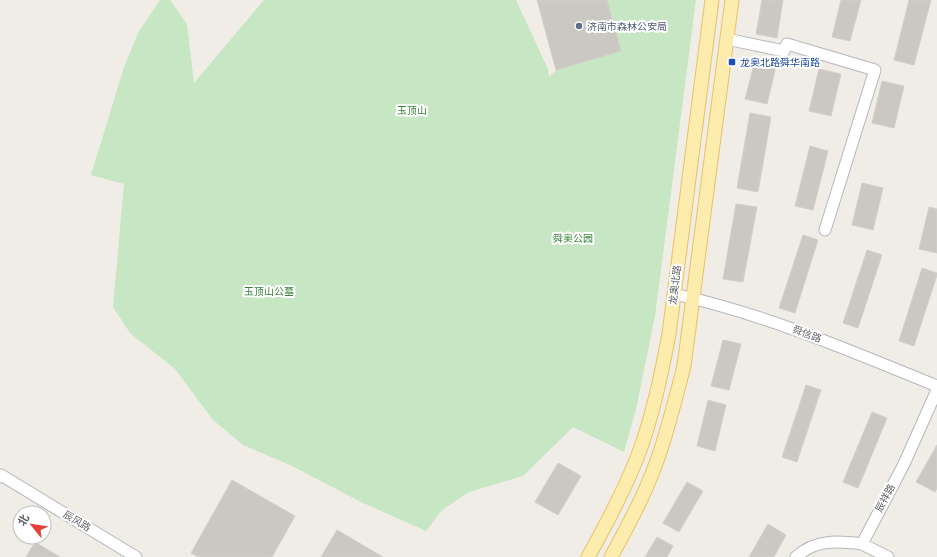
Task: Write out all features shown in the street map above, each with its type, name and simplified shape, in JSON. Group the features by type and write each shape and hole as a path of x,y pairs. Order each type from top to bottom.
{"main road":[{"name":"龙奥北路","path":"588,557 611,517 637,457 650,420 663,367 669,334 712,0"},
{"name":"龙奥北路","path":"611,557 644,493 663,443 684,366 732,0"}],"street":[{"path":"727,39 784,51 787,44 875,70 825,230"},
{"name":"舜信路","path":"674,294 693,298 776,323 842,347 937,386"},
{"name":"辰祥路","path":"862,544 904,464 937,390"},
{"name":"辰风路","path":"0,477 1,474 136,557"},
{"path":"796,557 804,551 820,544 840,541 862,544 888,557"}],"green space":[{"path":"160,0 170,0 187,24 194,83 264,0 516,0 548,69 549,77 556,70 621,51 607,0 696,0 655,316 636,409 624,452 573,427 523,476 469,492 442,510 426,531 361,502 290,465 243,445 213,420 175,369 130,333 113,307 124,184 91,175 124,67 139,31"}],"building":[{"name":"济南市森林公安局","path":"537,0 607,0 621,51 556,70"},
{"path":"762,0 783,0 777,38 756,34"},
{"path":"841,0 861,0 850,41 832,37"},
{"path":"909,0 931,0 914,65 894,60"},
{"path":"756,57 777,62 767,104 745,99"},
{"path":"819,69 841,74 831,116 809,111"},
{"path":"882,81 904,86 894,128 872,123"},
{"path":"750,113 771,117 758,192 737,188"},
{"path":"810,146 828,151 813,210 795,206"},
{"path":"862,183 883,188 873,230 852,225"},
{"path":"736,204 757,207 743,282 723,279"},
{"path":"929,207 937,209 937,253 919,249"},
{"path":"803,235 818,240 795,313 779,308"},
{"path":"867,250 882,255 858,328 843,323"},
{"path":"922,268 937,273 937,275 914,346 899,341"},
{"path":"723,340 741,344 729,390 711,386"},
{"path":"806,385 821,390 797,462 782,457"},
{"path":"708,400 726,405 715,451 697,446"},
{"path":"872,412 887,418 858,488 843,482"},
{"path":"937,445 937,488 935,492 916,482"},
{"path":"558,463 581,476 558,515 535,502"},
{"path":"232,480 295,516 272,557 198,557 191,553"},
{"path":"687,482 703,491 679,532 663,523"},
{"path":"768,524 786,535 774,557 749,557"},
{"path":"337,530 383,557 321,557"},
{"path":"657,537 673,546 667,557 645,557"},
{"path":"33,545 40,545 60,557 26,557"}],"place":[{"name":"济南市森林公安局","path":"579,26"},
{"name":"龙奥北路舜华南路","path":"732,62"}],"park label":[{"name":"玉顶山","path":"412,110"},
{"name":"舜奥公园","path":"573,238"},
{"name":"玉顶山公墓","path":"269,291"}]}
